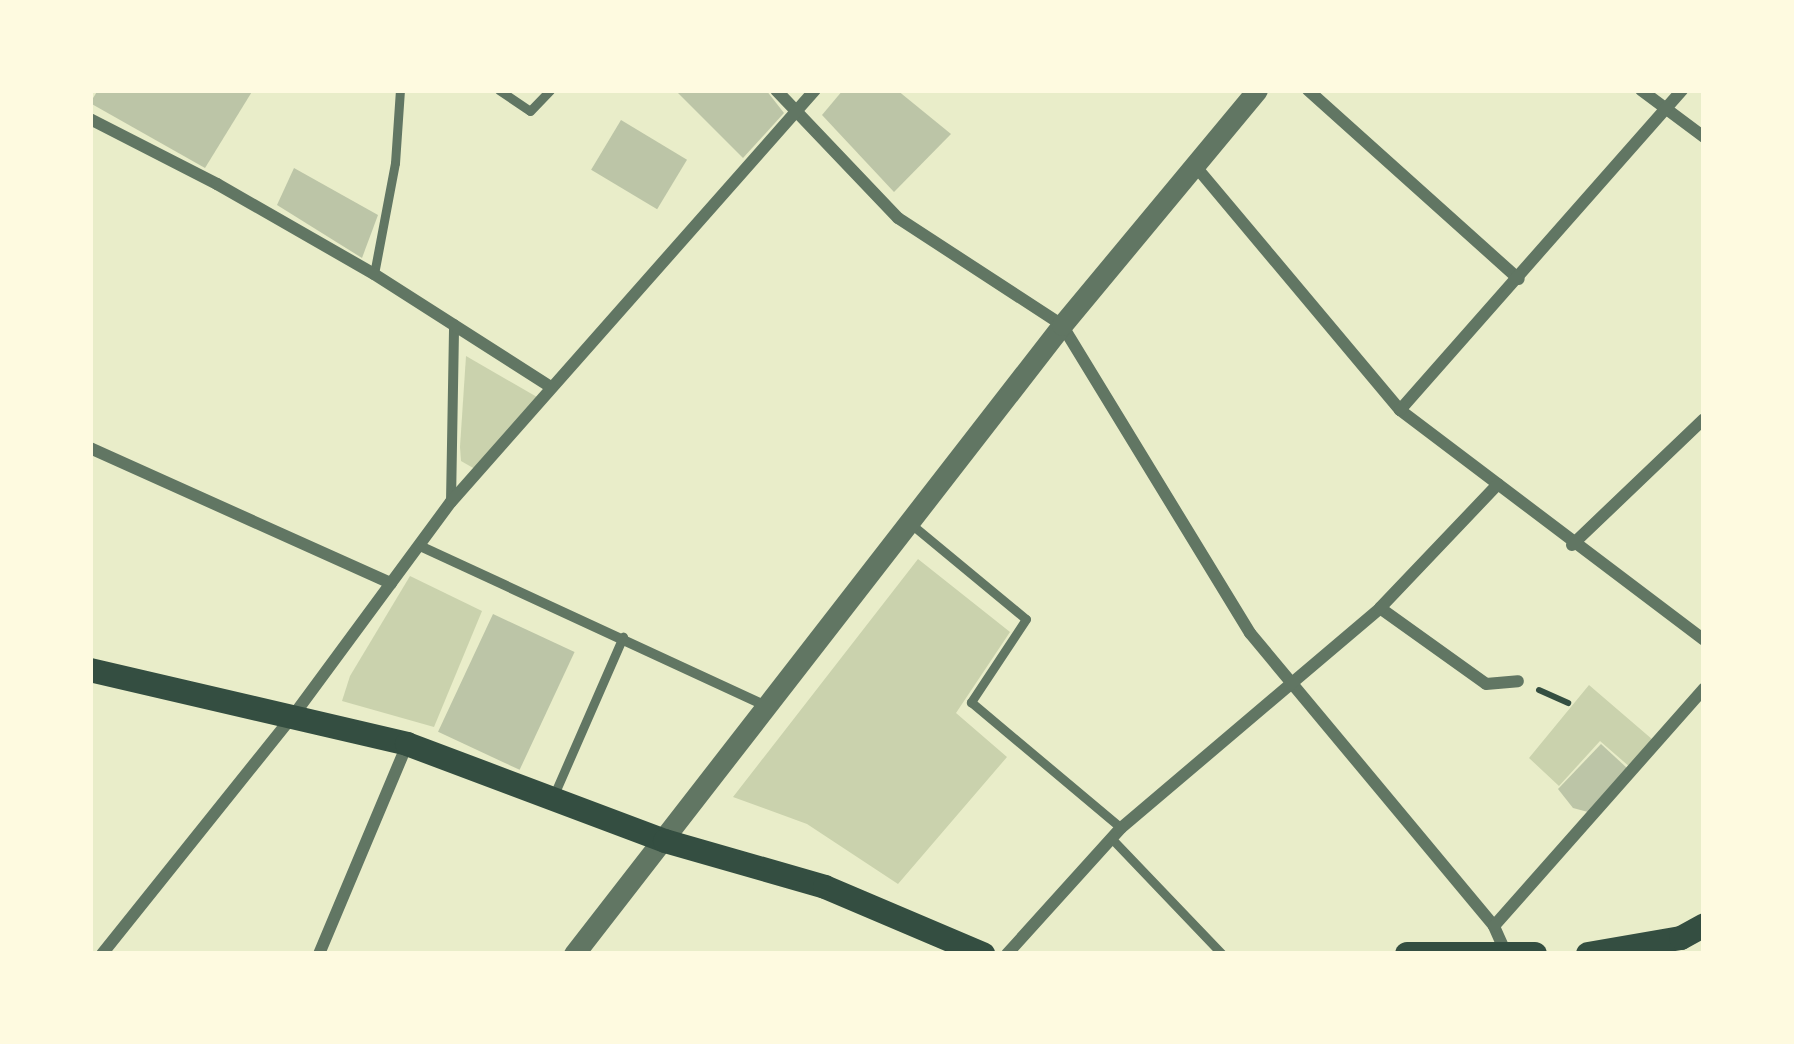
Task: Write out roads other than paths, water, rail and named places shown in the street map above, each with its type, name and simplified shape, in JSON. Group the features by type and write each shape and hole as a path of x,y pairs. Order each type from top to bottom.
{"main road":[{"path":"90,670 407,744 665,842 807,880 983,954"},
{"path":"1588,954 1681,938 1704,925"},
{"path":"1407,954 1535,954"}],"street":[{"path":"776,90 898,218 1062,325 1250,632 1289,686 1494,926 1505,951"},
{"path":"102,954 293,716 451,502 815,90"},
{"path":"574,954 770,707 907,521 1257,90"},
{"path":"1308,90 1520,279"},
{"path":"1641,90 1704,136"},
{"path":"1400,410 1682,90"},
{"path":"90,119 217,184 374,274 549,386"},
{"path":"1197,167 1400,410 1572,545 1704,640"},
{"path":"451,502 454,325"},
{"path":"1572,545 1704,418"},
{"path":"90,448 391,583"},
{"path":"1007,954 1117,834 1379,608 1498,484"},
{"path":"419,546 770,707"},
{"path":"1379,608 1486,684 1518,681"},
{"path":"1494,926 1704,688"},
{"path":"319,954 407,744"}],"lane":[{"path":"374,274 395,164 400,90"},
{"path":"500,90 530,111 550,90"},
{"path":"907,521 1026,619 971,702 1117,834 1222,954"},
{"path":"553,796 623,637"}]}
